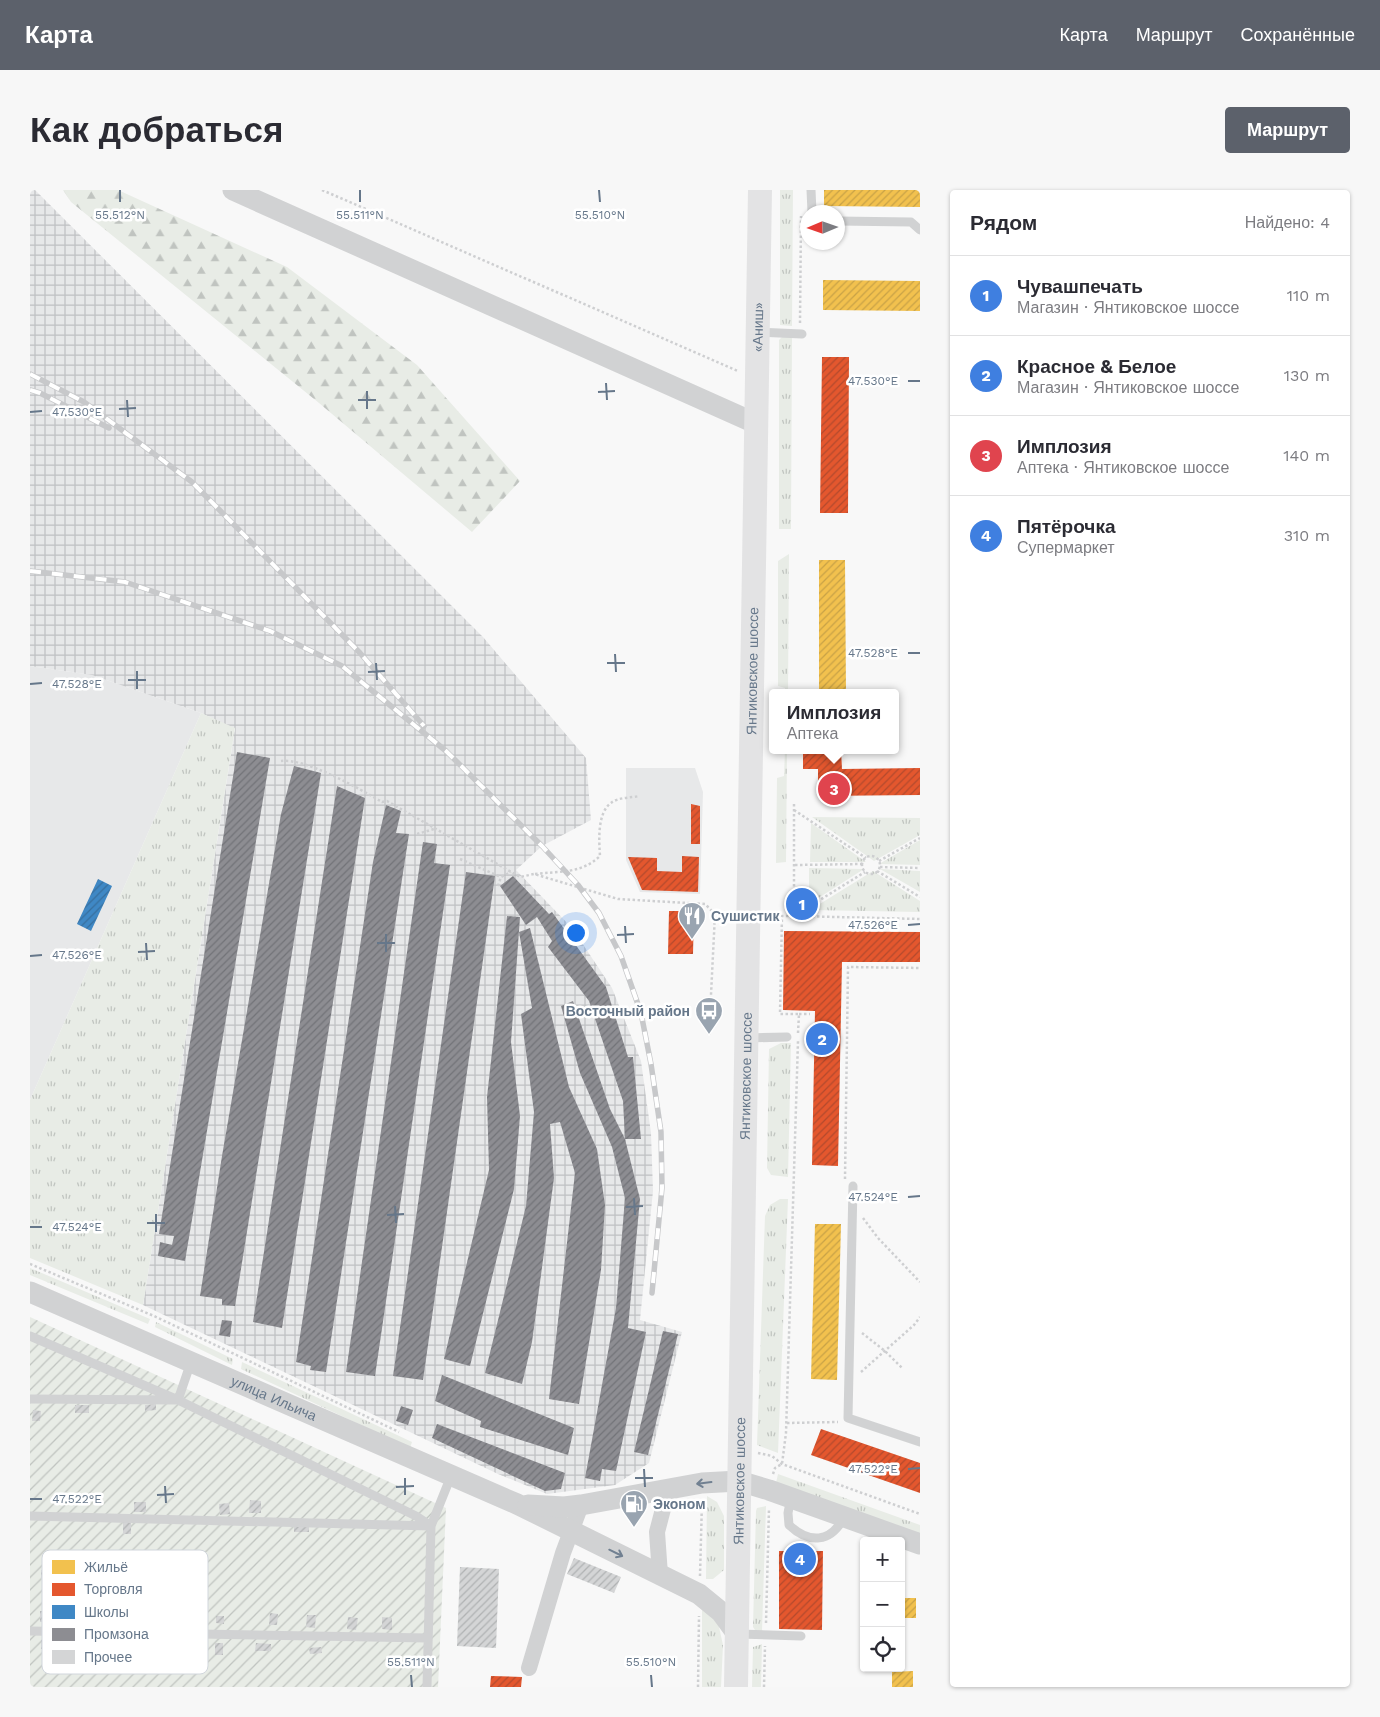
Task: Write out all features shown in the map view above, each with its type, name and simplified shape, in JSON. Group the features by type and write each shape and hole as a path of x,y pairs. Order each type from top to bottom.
{"main road":[{"name":"«Аниш»","path":"756,464 760,190"},
{"name":"Янтиковское шоссе","path":"736,1687 756,464"}],"street":[{"path":"233,190 757,424"},
{"name":"улица Ильича","path":"30,1292 517,1504 699,1594 721,1612 737,1634"},
{"name":"улица Ильича","path":"517,1504 541,1506 581,1505 702,1483 739,1481 791,1497 920,1544"},
{"path":"660,1575 657,1532 668,1490"},
{"path":"529,1668 563,1553 581,1505"},
{"path":"699,1594 724,1590 738,1582"}],"lane":[{"path":"812,190 812,205"},
{"path":"845,221 911,222 920,230"},
{"path":"758,332 802,334"},
{"path":"746,1038 787,1037"},
{"path":"854,1186 848,1418 920,1442"},
{"path":"30,1336 178,1400 407,1512 431,1526"},
{"path":"178,1400 191,1362"},
{"path":"30,1399 178,1400"},
{"path":"427,1687 431,1526 451,1475"},
{"path":"791,1497 788,1513 789,1524 796,1532 805,1536 819,1538 831,1535 840,1526 844,1517"},
{"path":"30,1516 431,1526"},
{"path":"208,1634 428,1638"},
{"path":"737,1634 801,1636"}],"path":[{"path":"322,190 757,379"},
{"path":"801,250 800,318 802,334"},
{"path":"281,761 290,760 310,765 382,802 387,801 520,877 577,870 591,865 600,856 604,812 611,803 639,796"},
{"path":"794,804 794,916"},
{"path":"794,810 866,858"},
{"path":"417,834 435,829"},
{"path":"879,861 920,838"},
{"path":"794,916 865,872 870,874 878,871 880,867 879,861 872,856 866,858 862,864"},
{"path":"460,858 501,877"},
{"path":"795,864 862,864"},
{"path":"862,864 865,872"},
{"path":"880,867 920,868"},
{"path":"878,871 920,896"},
{"path":"498,886 501,877 511,872"},
{"path":"534,874 618,899 705,904 715,914 709,1035"},
{"path":"810,1014 780,1014 782,916 920,919"},
{"path":"782,1464 786,1433 799,1014"},
{"path":"853,1204 878,1238 920,1282"},
{"path":"30,1264 154,1316 403,1434"},
{"path":"849,1382 914,1326 920,1317"},
{"path":"850,1324 885,1350 904,1369"},
{"path":"757,1453 772,1456 782,1464 920,1514"},
{"path":"764,1687 770,1490 775,1468 782,1464"}],"shaded area":[{"path":"30,190 35,190 483,637 586,758 591,820 542,846 516,870 572,928 612,988 641,1061 651,1133 653,1191 640,1320 682,1332 649,1463 615,1485 547,1494 498,1474 143,1305 235,729 201,713 92,675 30,666"},
{"path":"30,666 92,675 201,713 30,1100"},
{"path":"626,768 695,768 703,792 700,894 640,892 626,860"}],"green space":[{"path":"63,190 118,190 287,267 417,365 520,481 472,532 319,403 71,202"},
{"path":"780,190 793,190 792,326 780,325"},
{"path":"783,336 792,336 791,529 779,529 779,340"},
{"path":"789,554 788,689 778,686 778,561"},
{"path":"201,713 235,728 143,1305 30,1258 30,1100"},
{"path":"785,754 787,754 786,862 776,863 777,778 784,776"},
{"path":"812,817 920,818 920,835 874,861"},
{"path":"811,823 866,862 810,862"},
{"path":"920,840 920,865 879,864"},
{"path":"809,868 864,869 809,904"},
{"path":"880,869 920,871 920,892"},
{"path":"873,871 920,901 920,912 810,910"},
{"path":"781,1043 791,1043 788,1177 771,1175 767,1168 769,1049"},
{"path":"780,1199 788,1199 778,1453 757,1445 765,1216 770,1205"},
{"path":"30,1268 150,1319 148,1324 30,1275"},
{"path":"30,1317 446,1508 438,1687 30,1687"},
{"path":"156,1322 233,1359 232,1365 155,1327"},
{"path":"242,1362 412,1442 410,1448 241,1369"},
{"path":"778,1474 920,1525 920,1537 776,1483"},
{"path":"707,1496 717,1502 724,1516 724,1570 713,1579 706,1579"},
{"path":"766,1506 762,1631 755,1630 753,1627 756,1511 757,1508"},
{"path":"702,1610 717,1618 723,1645 721,1687 702,1687"},
{"path":"762,1644 761,1687 752,1687 753,1647"}],"building: Жильё":[{"path":"824,190 920,190 920,207 824,205"},
{"path":"823,280 920,281 920,311 823,310"},
{"path":"819,560 845,560 846,689 819,689"},
{"path":"815,1224 841,1224 837,1380 811,1379"},
{"path":"905,1598 916,1598 916,1618 905,1618"},
{"path":"913,1671 913,1687 892,1687 892,1672"}],"building: Торговля":[{"path":"822,357 849,357 848,513 820,513"},
{"path":"803,754 841,754 842,769 920,768 920,795 818,796 818,769 803,769"},
{"path":"691,804 700,806 700,844 691,844"},
{"path":"682,856 699,857 698,892 642,890 628,857 657,858 657,871 682,872"},
{"path":"669,911 694,911 693,954 668,954"},
{"path":"784,931 920,932 920,962 842,962 838,1166 812,1165 815,1011 783,1010"},
{"path":"821,1429 920,1463 920,1493 811,1455"},
{"path":"779,1551 823,1551 822,1630 779,1629"},
{"path":"491,1676 522,1677 521,1687 490,1687"}],"building: Школы":[{"path":"98,879 112,886 91,931 77,924"}],"building: Промзона":[{"path":"237,752 270,758 185,1261 158,1256 160,1242 172,1245 174,1236 159,1234"},
{"path":"294,766 321,773 235,1306 222,1305 222,1299 200,1296 222,1156 281,814"},
{"path":"337,786 365,798 282,1328 253,1322"},
{"path":"386,805 401,811 396,833 409,834 326,1372 310,1370 311,1366 296,1362 373,862"},
{"path":"423,842 437,844 434,863 450,865 375,1376 346,1372"},
{"path":"466,872 495,876 423,1380 393,1376"},
{"path":"513,876 549,914 552,912 606,987 628,1057 633,1057 641,1139 625,1139 623,1101 589,1001 548,947 552,941 537,917 526,925 500,886"},
{"path":"507,916 520,917 511,1042 520,1116 514,1189 470,1366 444,1359 489,1170 487,1097"},
{"path":"530,928 569,1087 597,1149 605,1205 601,1270 579,1404 549,1399 575,1173 560,1122 550,1124 554,1178 532,1342 522,1384 485,1373 526,1206 534,1112 521,1014 532,1008 519,932"},
{"path":"573,1001 610,1109 625,1139 640,1199 628,1328 646,1332 616,1471 602,1469 600,1481 585,1478 616,1308 625,1198 612,1147 580,1073 561,1006"},
{"path":"222,1320 232,1321 230,1337 219,1335"},
{"path":"663,1331 678,1334 648,1455 634,1452"},
{"path":"442,1375 574,1428 568,1455 480,1427 481,1421 435,1401"},
{"path":"401,1406 413,1410 408,1425 396,1421"},
{"path":"437,1424 565,1473 561,1489 545,1491 432,1438"}],"building: Прочее":[{"path":"156,1404 156,1410 145,1411 145,1405"},
{"path":"75,1405 89,1405 89,1413 75,1413"},
{"path":"33,1410 41,1411 40,1421 32,1421"},
{"path":"250,1500 261,1501 261,1513 249,1513"},
{"path":"134,1502 146,1502 146,1512 134,1512"},
{"path":"229,1503 230,1514 220,1515 219,1504"},
{"path":"123,1522 131,1522 131,1534 123,1534"},
{"path":"294,1525 309,1525 309,1532 294,1532"},
{"path":"574,1558 621,1577 614,1593 567,1574"},
{"path":"460,1567 499,1569 496,1648 457,1646"},
{"path":"40,1611 42,1611 42,1622 40,1622"},
{"path":"270,1613 278,1614 277,1625 269,1625"},
{"path":"307,1615 316,1615 315,1628 306,1627"},
{"path":"216,1616 224,1616 224,1624 216,1623"},
{"path":"348,1617 358,1618 356,1630 347,1629"},
{"path":"382,1617 392,1618 392,1630 382,1629"},
{"path":"215,1643 223,1643 223,1655 215,1655"},
{"path":"256,1643 271,1644 271,1651 255,1651"},
{"path":"321,1647 322,1653 310,1654 309,1648"}],"railway":[{"path":"30,374 84,402 192,482 360,653 424,726"},
{"path":"30,390 40,393 109,428"},
{"path":"30,571 125,582 270,631 342,666 446,751 542,846 578,885 599,913 621,956 641,1013 651,1064 661,1132 662,1188 652,1293"}],"place":[{"name":"Имплозия","path":"834,789"},
{"name":"Чувашпечать","path":"802,904"},
{"name":"Сушистик","path":"692,940"},
{"name":"Восточный район","path":"709,1035"},
{"name":"Красное & Белое","path":"822,1039"},
{"name":"Эконом","path":"634,1528"},
{"name":"Пятёрочка","path":"800,1559"}]}
